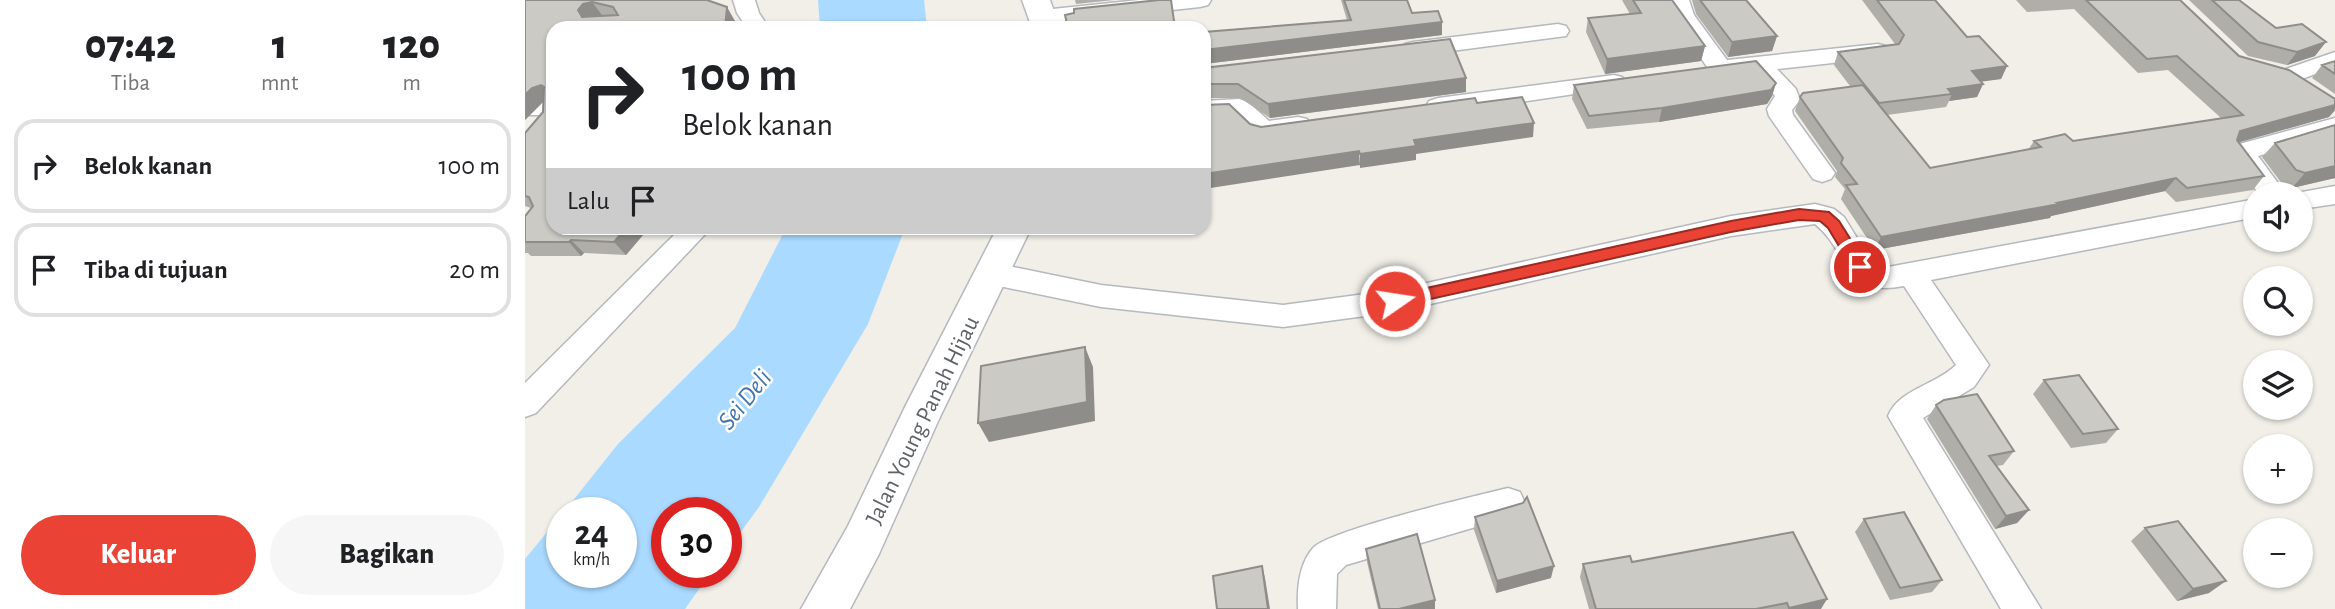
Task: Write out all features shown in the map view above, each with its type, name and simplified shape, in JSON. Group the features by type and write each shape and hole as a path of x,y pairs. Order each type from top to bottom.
{"street":[{"path":"744,0 753,21"},
{"path":"1042,15 1200,0"},
{"path":"1678,0 1683,15 1721,68"},
{"path":"1385,53 1558,31"},
{"path":"1694,72 1884,50"},
{"path":"2264,182 2241,152 2310,95 2335,59"},
{"path":"1760,65 1787,94 1788,100 1779,109 1781,116 1822,173"},
{"path":"1411,110 1640,79"},
{"path":"1211,109 1239,107 1263,130 1317,122"},
{"path":"2313,198 2335,195"},
{"path":"994,274 1101,296 1283,316 1395,301 1731,226 1815,214 1824,216 1833,225 1860,267 1875,276 1888,278 2243,210"},
{"path":"525,404 691,235"},
{"name":"Jalan Young Panah Hijau","path":"824,609 844,580 921,415 994,274 1011,235"},
{"path":"1911,274 1973,365 1971,372 1961,380 1906,411 1904,416 2011,607"},
{"path":"1317,609 1315,589 1319,573 1329,556 1351,547 1508,503"}],"water":[{"path":"818,0 924,0 926,21 820,21"},
{"name":"Sei Deli","path":"782,235 902,235 868,324 759,507 742,530 742,497 651,497 651,588 700,588 685,609 525,609 525,559 546,533 546,588 637,588 637,497 576,497 618,444 735,328"}],"building":[{"path":"525,0 707,0 727,7 726,21 546,21 546,235 620,235 614,242 525,242 525,215 533,206 529,197 525,196 525,133 543,112 544,87 541,85 532,88 525,95","holes":["592,2 613,7 618,15 582,17 578,10 583,4"]},
{"path":"1171,0 1174,21 1066,21 1065,15 1074,13 1074,9"},
{"path":"1344,0 1407,0 1412,13 1438,11 1442,22 1211,49 1211,31 1351,20"},
{"path":"1633,0 1672,0 1705,46 1607,59 1588,18 1641,13"},
{"path":"1700,0 1746,0 1777,36 1732,42"},
{"path":"1877,0 1935,0 1967,37 1979,36 2007,66 1972,71 1983,84 1948,89 1952,94 1879,103 1838,52 1899,44 1904,35"},
{"path":"2086,0 2180,0 2239,56 2289,70 2335,99 2335,105 2240,131 2237,140 2264,176 2187,188 2176,178 2057,203 2059,204 1881,237 1846,185 1857,184 1841,163 1843,158 1800,97 1803,93 1863,85 1930,168 2041,147 2034,141 2065,134 2073,141 2243,115 2177,56 2147,59"},
{"path":"2212,0 2239,0 2276,28 2302,24 2326,42 2297,52 2258,42"},
{"path":"1450,39 1466,78 1268,104 1238,84 1211,84 1211,67"},
{"path":"1756,61 1776,83 1771,90 1662,108 1589,116 1574,85"},
{"path":"2335,61 2335,74 2322,65"},
{"path":"1522,97 1534,123 1414,140 1416,146 1360,154 1359,151 1211,173 1211,105 1229,104 1250,124 1261,127 1475,98 1477,103"},
{"path":"2335,125 2335,166 2305,173 2296,170 2275,143"},
{"path":"1085,347 1087,402 978,423 981,366"},
{"path":"2079,375 2118,429 2083,434 2044,380"},
{"path":"1977,394 2014,451 1989,456 2029,510 2006,516 1936,405 1944,400"},
{"path":"1527,497 1554,566 1497,581 1475,517 1523,503"},
{"path":"1904,512 1942,580 1900,588 1864,519"},
{"path":"2178,521 2226,581 2193,589 2145,528"},
{"path":"1793,532 1827,599 1789,608 1787,603 1756,609 1596,609 1583,564 1630,556 1632,562"},
{"path":"1417,534 1435,600 1399,609 1380,609 1366,549"},
{"path":"1262,566 1268,609 1217,609 1213,576"}],"route":[{"path":"1395,301 1731,226 1799,215 1824,216 1833,225 1860,267"}]}
